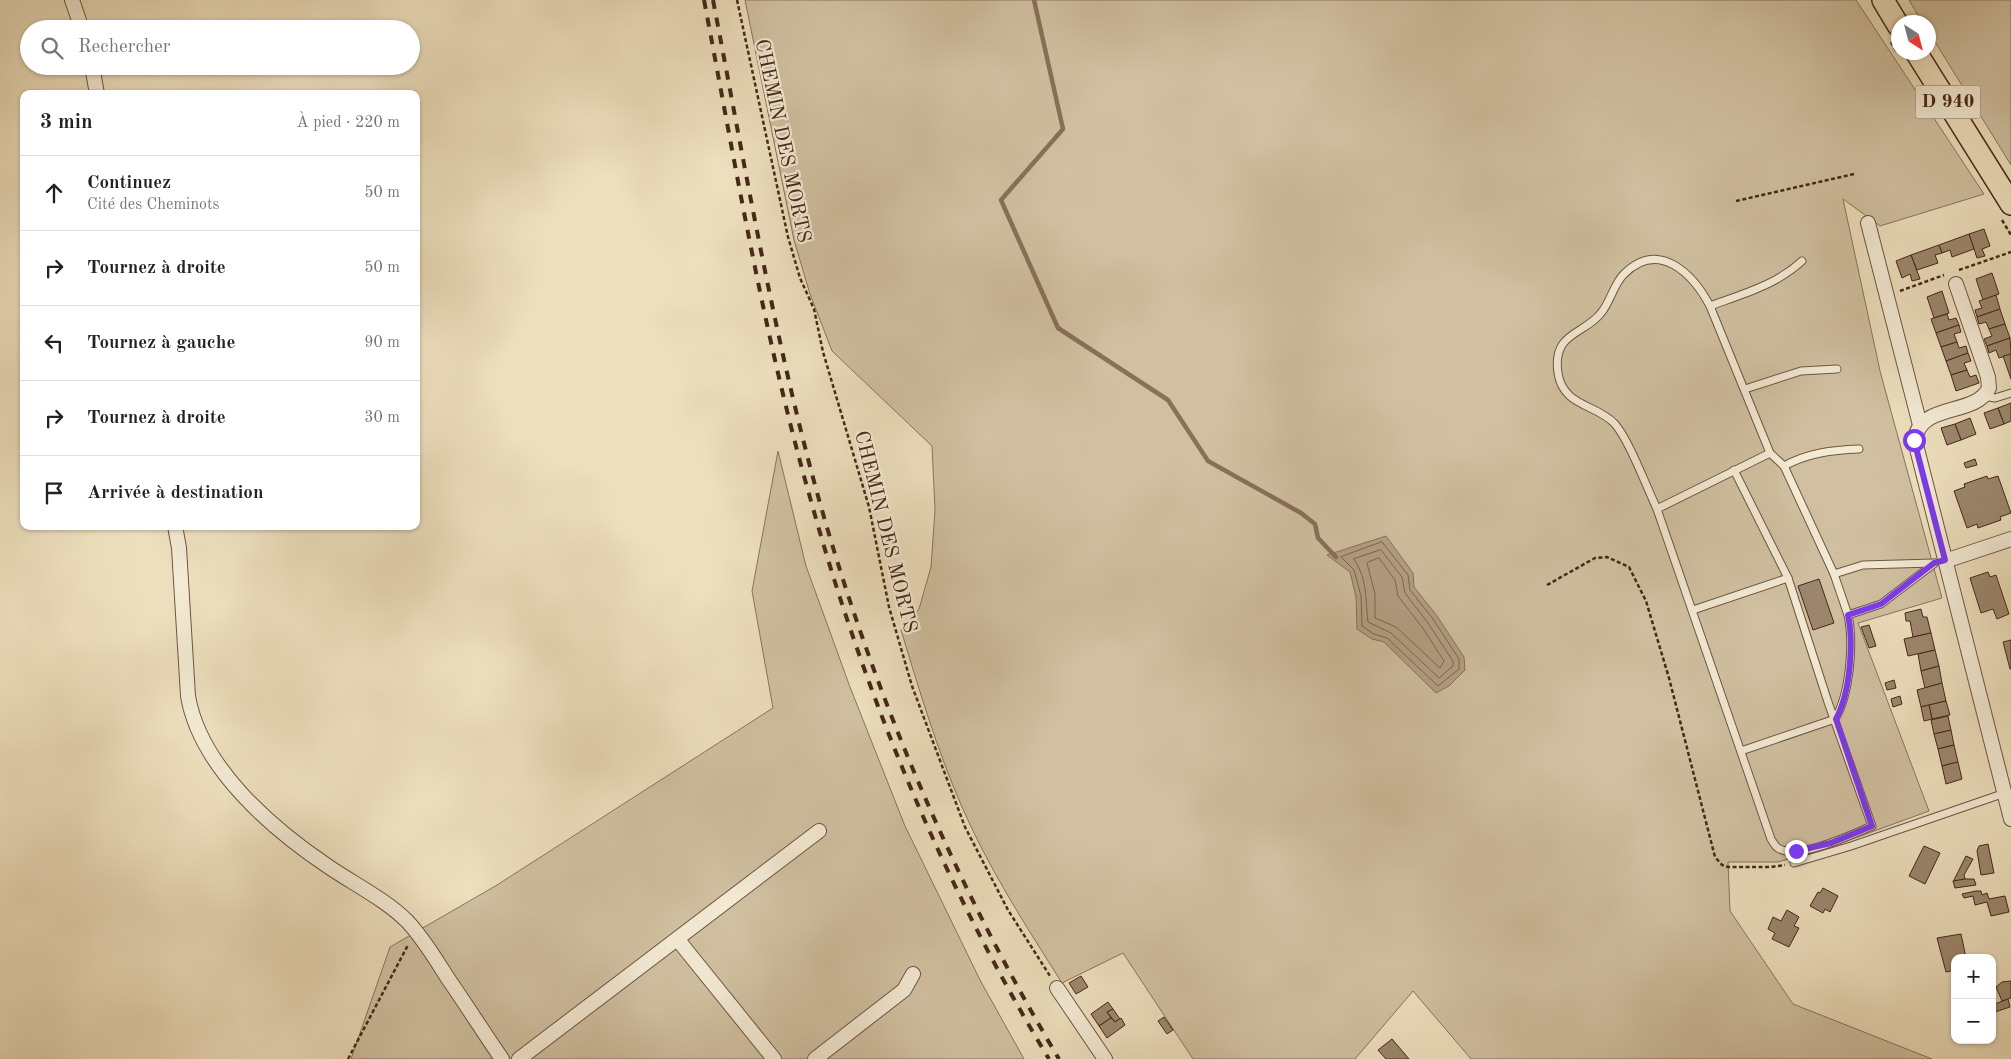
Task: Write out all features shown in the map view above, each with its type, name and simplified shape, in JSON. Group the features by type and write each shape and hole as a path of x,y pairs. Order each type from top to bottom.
{"main road":[{"path":"1883,0 1892,15"},
{"name":"D 940","path":"1921,60 2011,204"}],"street":[{"path":"72,0 79,20"},
{"path":"94,75 97,90"},
{"path":"1868,223 1920,425 1914,440 1939,562 2006,784 2011,819"},
{"path":"1920,425 1938,414 1984,396 1989,388 1988,377 1956,284"},
{"path":"176,530 179,548 186,686 192,716 200,735 229,780 277,827 319,861 400,915 415,930 502,1059"},
{"path":"1939,562 2011,539"},
{"path":"519,1059 819,832"},
{"path":"678,940 774,1059"},
{"path":"815,1059 904,990 913,974"},
{"path":"1057,988 1105,1059"}],"lane":[{"path":"1734,470 1788,578 1828,702 1836,719 1872,826 1831,843 1789,851 1774,845 1741,751 1658,509 1620,431 1610,420 1573,400 1564,389 1559,376 1558,359 1568,338 1601,314 1619,280 1639,264 1647,261 1665,260 1680,267 1693,280 1710,306 1770,453 1784,466 1834,574 1850,624 1848,680 1843,702 1836,719 1741,751"},
{"path":"1710,306 1772,282 1786,275 1802,261"},
{"path":"1745,389 1794,373 1836,369"},
{"path":"1984,396 1995,398 2011,393"},
{"path":"1784,466 1811,455 1832,450 1859,449"},
{"path":"1658,509 1770,453"},
{"path":"1834,574 1863,565 1939,562"},
{"path":"1848,615 1881,604 1939,562"},
{"path":"1693,610 1788,578"},
{"path":"1794,863 1842,849 2006,784"}],"path":[{"name":"CHEMIN DES MORTS","path":"737,0 788,237 796,266 814,309 821,346 869,507 891,614 912,686 965,827 1013,918 1057,988"},
{"path":"1736,201 1854,174"},
{"path":"1547,585 1595,558 1607,557 1629,567 1648,609 1669,678 1715,857 1722,865 1734,867 1771,867 1794,863"},
{"path":"348,1059 395,975 415,930"}],"shaded area":[{"path":"745,0 1856,0 1891,53 1891,60 1896,60 1984,194 1880,226 1843,199 1880,371 1942,598 1858,623 1929,811 1825,849 1778,862 1728,862 1730,911 1793,1004 1932,1059 1471,1059 1413,991 1355,1059 1193,1059 1123,953 1062,983 984,853 962,807 936,742 901,630 919,609 931,567 935,510 932,446 832,351 810,294 794,240"},
{"path":"1909,0 2011,0 2011,165 1936,43 1936,15 1918,15"},
{"path":"778,451 806,566 850,687 905,826 980,980 1024,1059 351,1059 390,947 497,885 773,708 752,591"}],"water":[{"path":"1386,536 1413,573 1414,587 1437,616 1464,657 1465,670 1449,686 1436,693 1384,642 1372,639 1357,629 1356,597 1350,572 1327,555"}],"building":[{"path":"1984,229 1990,246 1982,249 1985,256 1977,258 1969,234"},
{"path":"1969,234 1974,249 1952,257 1950,250 1942,253 1939,245"},
{"path":"1939,245 1942,253 1935,255 1938,263 1917,270 1911,255"},
{"path":"1911,255 1920,279 1912,281 1910,274 1902,278 1896,261"},
{"path":"1992,273 1999,294 1983,300 1976,279"},
{"path":"1942,291 1949,313 1934,318 1927,297"},
{"path":"1996,295 2000,309 1977,317 1975,310 1982,308 1979,301"},
{"path":"2000,309 2005,324 1989,329 1986,322 1979,324 1977,317"},
{"path":"1947,314 1949,320 1956,318 1959,325 1936,333 1931,319"},
{"path":"2005,324 2010,338 1987,346 1984,339 1992,336 1989,329"},
{"path":"1959,325 1961,332 1954,334 1957,342 1941,347 1936,333"},
{"path":"2010,338 2011,354 1999,358 1996,350 1989,353 1987,346"},
{"path":"1957,342 1959,348 1966,346 1968,353 1946,361 1941,347"},
{"path":"1968,353 1971,361 1964,363 1967,370 1951,375 1946,361"},
{"path":"2011,354 2011,379 2003,356"},
{"path":"1967,370 1970,377 1976,375 1979,383 1956,391 1951,375"},
{"path":"2011,403 2011,421 2004,424 1998,408"},
{"path":"1998,408 2004,424 1990,429 1984,413"},
{"path":"1970,418 1976,434 1961,440 1955,424"},
{"path":"1955,424 1961,440 1947,445 1941,428"},
{"path":"1975,459 1977,465 1966,468 1964,463"},
{"path":"1987,476 1988,479 1998,476 2011,513 2000,517 2001,520 1978,528 1977,524 1967,528 1954,491 1965,487 1964,484"},
{"path":"1988,572 1990,577 1996,575 2009,614 1997,619 1993,609 1981,613 1970,578"},
{"path":"1819,579 1834,623 1813,630 1798,586"},
{"path":"1921,609 1923,617 1927,617 1931,633 1913,637 1910,621 1906,621 1905,613"},
{"path":"1869,625 1876,646 1869,648 1861,627"},
{"path":"1931,633 1935,650 1908,656 1904,639"},
{"path":"2011,640 2011,669 2010,669 2003,642"},
{"path":"1935,650 1939,666 1921,671 1918,654"},
{"path":"1939,666 1942,683 1925,688 1921,671"},
{"path":"1894,680 1896,688 1887,690 1885,683"},
{"path":"1942,683 1946,701 1921,707 1917,690"},
{"path":"1900,696 1902,704 1893,707 1891,699"},
{"path":"1946,701 1950,715 1932,719 1929,705"},
{"path":"1929,705 1932,719 1924,721 1921,707"},
{"path":"1948,716 1951,730 1934,734 1931,720"},
{"path":"1951,730 1954,745 1938,749 1934,734"},
{"path":"1954,745 1958,762 1942,766 1938,749"},
{"path":"1958,762 1962,779 1946,784 1942,766"},
{"path":"1988,844 1994,873 1981,875 1977,851 1979,846"},
{"path":"1924,846 1940,853 1925,884 1909,876"},
{"path":"1966,856 1973,859 1964,875 1965,879 1953,882"},
{"path":"1974,879 1976,885 1955,888 1953,881"},
{"path":"1823,888 1838,896 1830,912 1825,909 1823,913 1810,906 1818,892 1820,893"},
{"path":"1981,891 1982,895 1987,893 1989,899 2005,896 2009,912 1991,916 1987,902 1975,905 1973,896 1964,898 1962,894"},
{"path":"1787,910 1799,917 1794,926 1799,928 1789,947 1772,939 1775,933 1768,929 1773,917 1781,921"},
{"path":"1961,934 1965,954 1951,954 1951,971 1946,972 1937,938"},
{"path":"1081,976 1088,987 1076,994 1069,983"},
{"path":"2011,981 2011,998 2002,1001 1996,987 2002,982"},
{"path":"2008,999 2010,1007 1996,1012 1996,1004"},
{"path":"1108,1002 1113,1009 1107,1012 1111,1018 1099,1026 1091,1014"},
{"path":"1113,1009 1120,1019 1115,1022 1107,1012"},
{"path":"1164,1017 1173,1030 1167,1034 1158,1021"},
{"path":"1111,1018 1115,1022 1121,1018 1125,1025 1107,1038 1099,1026"},
{"path":"1392,1039 1409,1059 1386,1059 1378,1050"}],"waterway":[{"path":"1034,0 1063,129 1001,200 1058,328 1168,400 1208,461 1301,513 1315,524 1318,538 1336,557"}],"railway":[{"path":"704,0 765,315 794,439 832,574 882,718 942,858 975,926 1049,1059"},
{"path":"713,0 773,311 802,435 840,570 891,714 951,855 985,924 1059,1059"}],"route":[{"path":"1796,851 1831,843 1872,826 1836,719 1843,702 1848,680 1850,624 1848,615 1874,608 1890,598 1934,563 1945,560 1914,440"}]}
